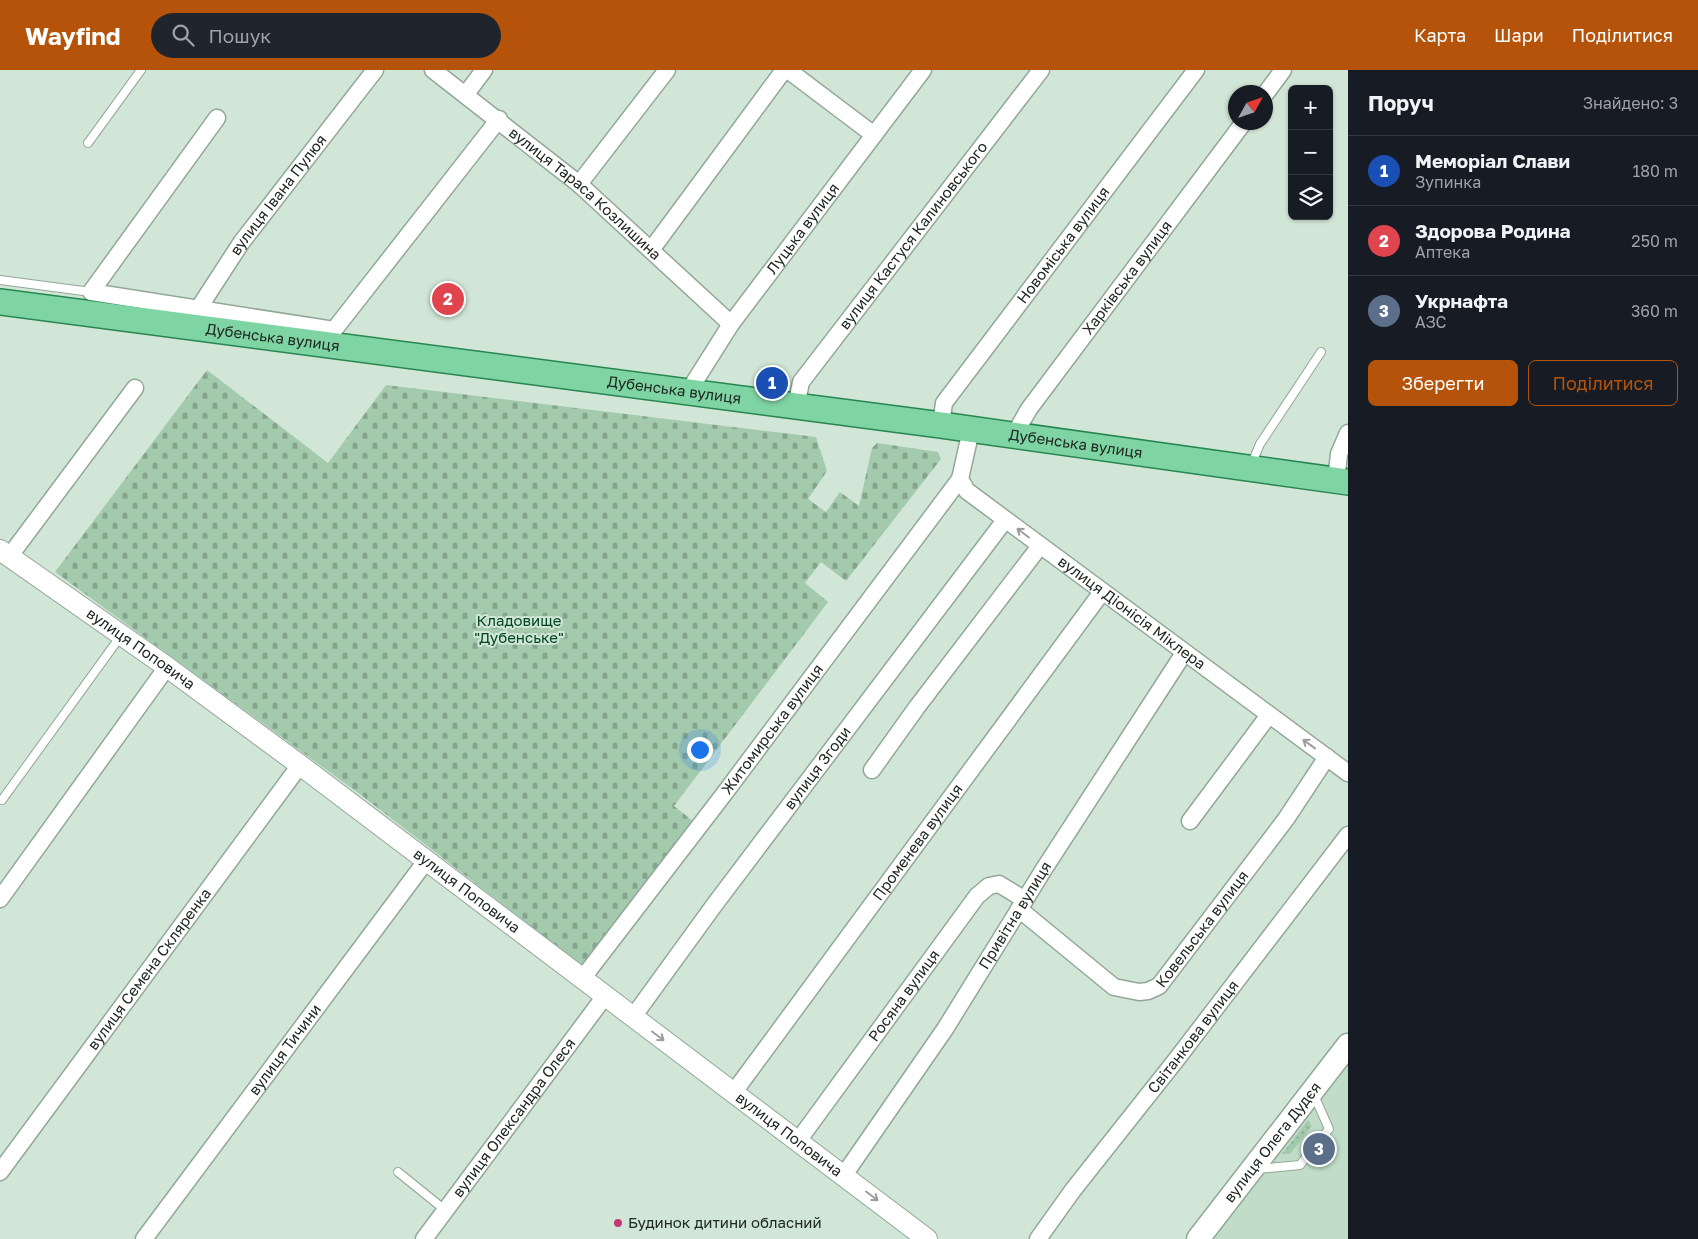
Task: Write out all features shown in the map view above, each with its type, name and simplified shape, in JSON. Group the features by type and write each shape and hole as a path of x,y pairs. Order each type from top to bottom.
{"main road":[{"name":"Дубенська вулиця","path":"0,302 193,317 688,392 1342,481"},
{"name":"вулиця Олега Дудєя","path":"1198,1239 1348,1045"}],"street":[{"name":"вулиця Івана Пулюя","path":"193,317 241,244 375,70"},
{"name":"вулиця Тараса Козлишина","path":"433,70 499,119 579,184 732,324"},
{"path":"466,94 484,70"},
{"path":"579,184 667,70"},
{"path":"651,250 784,70"},
{"path":"788,70 874,135"},
{"name":"Луцька вулиця","path":"688,392 732,324 923,70"},
{"name":"вулиця Кастуся Калиновського","path":"796,407 802,382 1041,70"},
{"name":"Новоміська вулиця","path":"941,425 944,402 1196,70"},
{"path":"1272,85 1283,70"},
{"path":"217,118 91,292 193,317 334,330 499,119"},
{"name":"Харківська вулиця","path":"1014,436 1029,409 1238,130"},
{"path":"5,553 135,388"},
{"path":"960,478 971,430"},
{"path":"1342,481 1339,454 1348,433"},
{"name":"вулиця Діонісія Міклера","path":"960,478 967,491 1005,520 1348,773"},
{"name":"Житомирська вулиця","path":"582,979 730,786 960,478"},
{"name":"вулиця Згоди","path":"633,1017 715,904 1005,520"},
{"path":"872,770 917,707 1040,546"},
{"name":"вулиця Поповича","path":"5,553 167,667 300,765 927,1239"},
{"name":"Променева вулиця","path":"734,1092 1102,592"},
{"name":"Привітна вулиця","path":"844,1175 945,1029 1022,905 1184,653"},
{"path":"0,899 167,667"},
{"path":"1190,821 1269,715"},
{"name":"Ковельська вулиця","path":"1022,905 1114,987 1139,992 1148,991 1159,986 1286,819 1327,758"},
{"name":"вулиця Семена Скляренка","path":"0,1172 300,765"},
{"name":"Світанкова вулиця","path":"1038,1239 1073,1190 1176,1060 1348,835"},
{"name":"вулиця Тичини","path":"144,1239 426,861"},
{"name":"Росяна вулиця","path":"798,1141 976,896 989,886 998,884 1022,905"},
{"name":"вулиця Олександра Олеся","path":"424,1239 605,996"}],"lane":[{"path":"88,143 141,70"},
{"path":"0,280 91,292"},
{"path":"1249,469 1260,444 1321,352"},
{"path":"2,800 122,635"},
{"path":"1312,1092 1329,1129 1325,1134"},
{"path":"1251,1169 1300,1165 1307,1156"},
{"path":"398,1172 445,1210"}],"shaded area":[{"path":"1348,1061 1348,1239 1211,1239"}],"green space":[{"name":"Кладовище \"Дубенське\"","path":"207,370 328,463 386,385 816,437 827,471 808,499 826,512 840,492 859,506 872,448 877,443 938,452 941,459 846,581 821,562 805,583 828,602 674,806 698,825 584,967 361,795 55,572"},
{"path":"1308,1120 1312,1126 1290,1154 1282,1154"}],"place":[{"name":"Здорова Родина","path":"448,299"},
{"name":"Меморіал Слави","path":"772,383"},
{"name":"Укрнафта","path":"1319,1149"},
{"name":"Будинок дитини обласний","path":"618,1223"}]}
